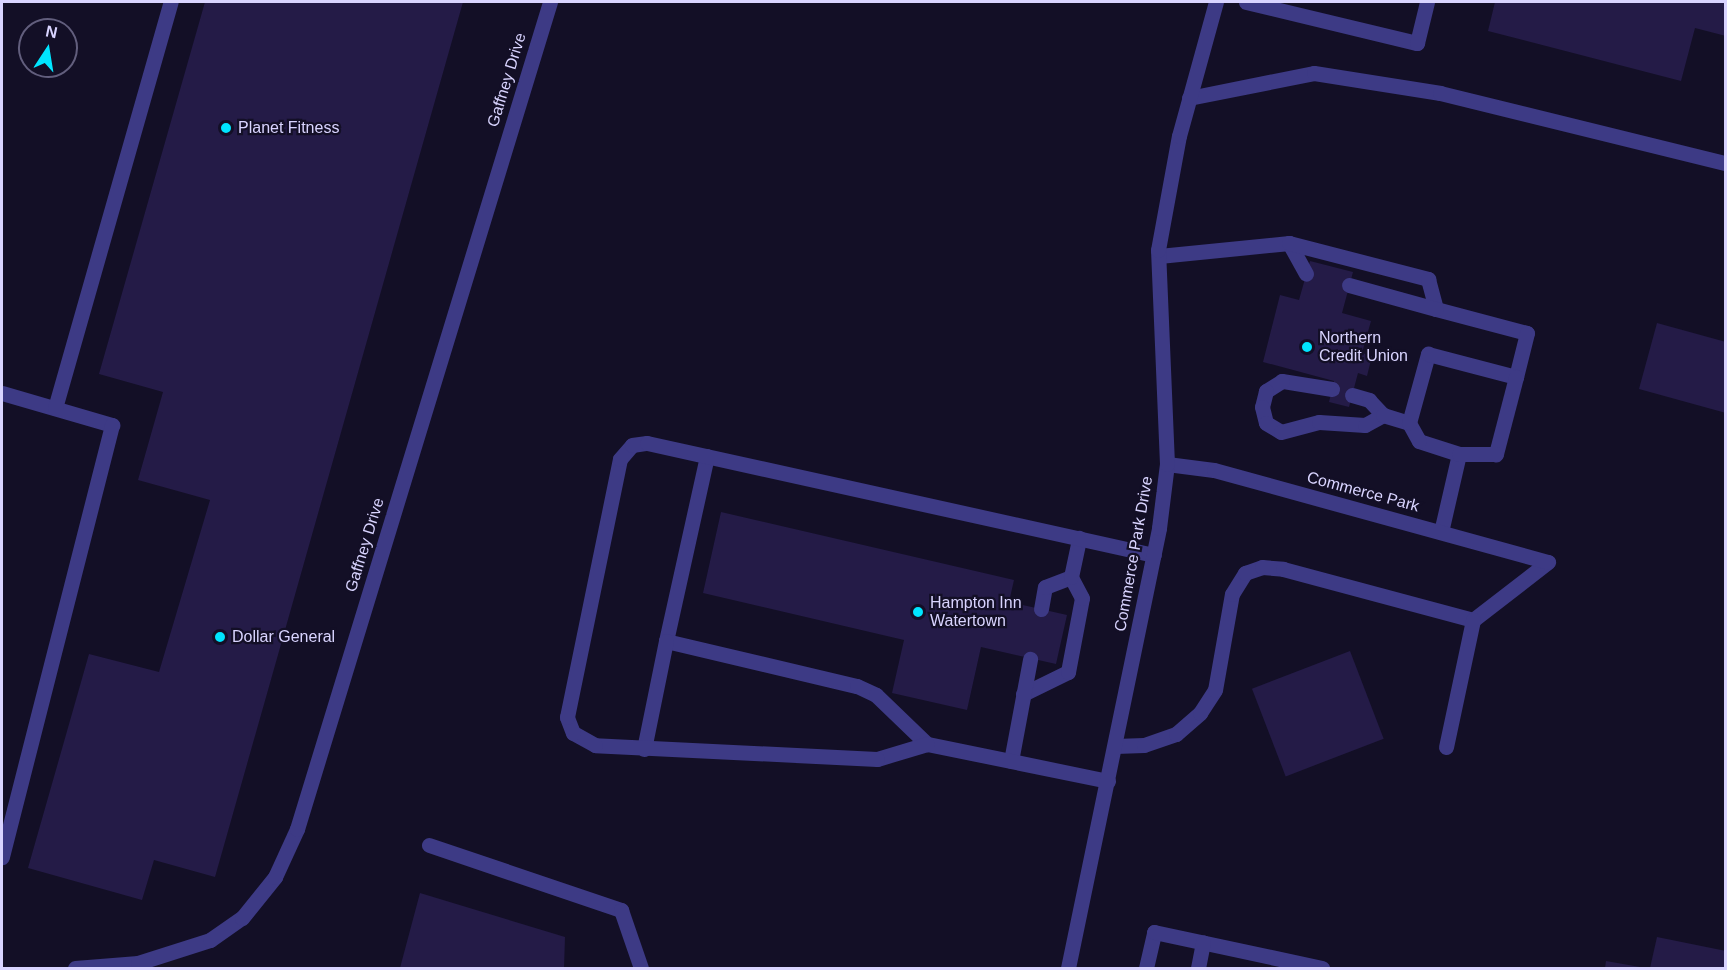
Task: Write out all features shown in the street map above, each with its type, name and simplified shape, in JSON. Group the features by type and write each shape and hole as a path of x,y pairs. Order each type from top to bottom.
{"street":[{"path":"55,408 171,2"},
{"name":"Gaffney Drive","path":"75,969 138,963 210,940 242,918 275,877 297,829 550,2"},
{"name":"Commerce Park Drive","path":"1068,969 1154,555 1167,464 1159,256 1189,98 1216,2"},
{"path":"1246,2 1417,43 1427,2"},
{"path":"1189,98 1314,73 1440,93 1725,163"},
{"path":"1289,243 1306,274"},
{"path":"1159,256 1289,243 1428,279 1436,309"},
{"path":"1349,285 1527,333 1516,377 1496,454 1459,454 1419,441 1409,423 1428,354 1516,377"},
{"path":"1332,389 1282,381 1266,391 1262,407 1266,423 1281,432 1319,422 1365,425 1383,416"},
{"path":"2,393 112,425 7,811 2,857"},
{"path":"1352,395 1369,400 1383,416 1409,423"},
{"path":"1108,781 927,744 877,759 595,745 573,733 567,717 620,459 632,445 647,443 1154,555"},
{"path":"1441,532 1459,454"},
{"path":"644,749 707,456"},
{"name":"Commerce Park","path":"1167,464 1214,470 1548,562 1473,620"},
{"path":"1023,694 1068,672 1082,598 1071,577 1079,538"},
{"path":"1115,746 1144,745 1176,734 1200,713 1215,690 1232,594 1245,573 1262,567 1473,620 1446,747"},
{"path":"1041,609 1045,587 1071,577"},
{"path":"666,641 857,686 876,695 927,744"},
{"path":"1011,761 1030,658"},
{"path":"429,845 621,910 641,969"},
{"path":"1146,969 1154,932 1322,969"},
{"path":"1198,969 1203,942"}],"building":[{"path":"205,2 463,2 215,877 154,860 142,900 28,868 89,654 159,672 210,500 138,480 163,392 99,374"},
{"path":"1495,2 1726,2 1726,36 1695,28 1681,81 1488,31"},
{"path":"1310,261 1353,272 1342,313 1371,321 1362,353 1372,356 1367,376 1358,373 1349,407 1329,402 1334,381 1263,362 1280,295 1299,300"},
{"path":"1657,323 1726,342 1726,413 1639,389"},
{"name":"Hampton Inn Watertown","path":"721,512 1014,580 1009,602 1067,615 1056,664 981,647 967,710 892,693 904,640 703,593"},
{"path":"1350,651 1384,739 1286,776 1252,689"},
{"path":"420,893 565,937 564,968 400,968"},
{"path":"1657,937 1726,951 1726,968 1650,968"},
{"path":"1606,961 1640,967 1640,968 1605,968"}],"place":[{"name":"Planet Fitness","path":"226,128"},
{"name":"Northern Credit Union","path":"1307,347"},
{"name":"Hampton Inn Watertown","path":"918,612"},
{"name":"Dollar General","path":"220,637"}]}
